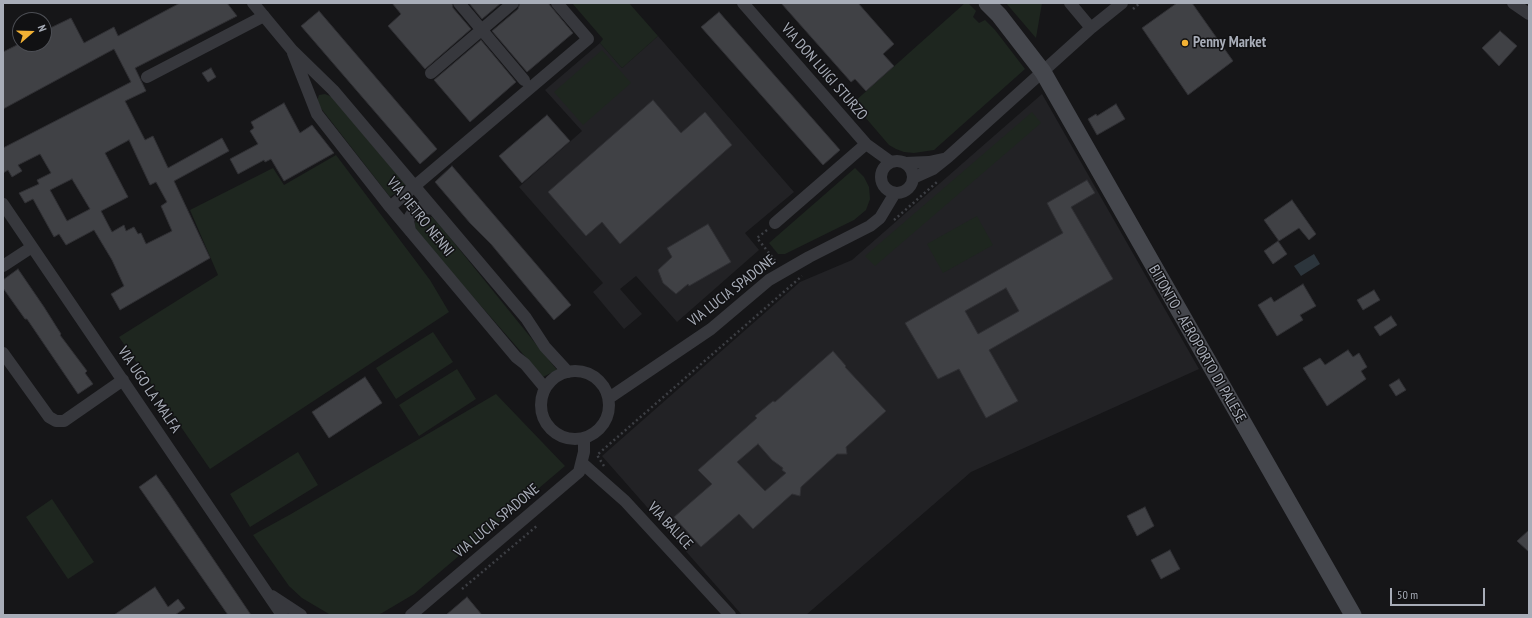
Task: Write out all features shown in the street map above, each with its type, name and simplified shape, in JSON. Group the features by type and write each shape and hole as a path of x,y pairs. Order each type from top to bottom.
{"main road":[{"name":"BITONTO - AEROPORTO DI PALESE","path":"987,3 1000,15 1043,72 1353,615"}],"street":[{"name":"VIA PIETRO NENNI","path":"253,3 292,50 333,90 415,186 526,318 545,347 568,372"},
{"path":"458,3 524,80"},
{"path":"431,73 512,3"},
{"name":"VIA PIETRO NENNI","path":"415,186 588,39 557,3"},
{"name":"VIA DON LUIGI STURZO","path":"743,3 866,144"},
{"path":"1070,3 1091,28"},
{"path":"913,178 933,169 948,157 1091,28 1122,3"},
{"path":"1513,3 1529,14"},
{"path":"146,77 264,16"},
{"name":"VIA PIETRO NENNI","path":"292,50 317,114 410,231 516,357 525,364 545,388"},
{"path":"866,144 891,162"},
{"path":"866,144 888,191 900,193 909,188 913,178 910,168 905,163"},
{"path":"775,223 866,144"},
{"path":"880,218 882,179 886,165 891,162 898,161 905,163 930,162 948,157"},
{"path":"390,206 415,186"},
{"path":"880,218 895,193"},
{"name":"VIA UGO LA MALFA","path":"3,204 282,615"},
{"path":"410,231 408,220 414,210 421,207 433,209"},
{"name":"VIA LUCIA SPADONE","path":"609,398 711,329 752,294 783,271 860,232 880,218"},
{"path":"3,266 32,247"},
{"path":"3,353 49,417 56,421 64,421 123,380"},
{"path":"581,371 595,377 605,388 609,398 609,411 607,418 599,431 586,438 570,440 556,434 546,423 541,408 545,388 558,375 568,372 581,371"},
{"name":"VIA LUCIA SPADONE","path":"411,615 579,472 584,452 584,440"},
{"name":"VIA BALICE","path":"582,463 625,501 730,615"},
{"path":"268,593 301,615"}],"path":[{"path":"775,223 757,238 783,271"}],"shaded area":[{"path":"572,3 629,3 658,36 622,68 600,43 603,39"},
{"path":"965,3 968,3 976,11 973,17 979,23 985,20 995,30 1025,69 934,150 914,153 896,149 889,145 853,103"},
{"path":"1006,3 1042,3 1036,38"},
{"path":"658,36 794,192 745,233 759,250 677,322 636,276 620,289 642,314 624,329 593,292 603,283 519,187 582,131 545,90 600,43 622,68"},
{"path":"602,50 631,83 583,125 554,92"},
{"path":"325,94 332,97 406,185 390,197 320,107 317,101 319,95"},
{"path":"1042,94 1199,369 971,472 806,615 742,615 602,456 800,282 852,260"},
{"path":"1032,112 1041,123 875,266 865,256"},
{"path":"336,155 430,280 449,312 210,469 119,337 218,275 190,210 273,168 284,185"},
{"path":"855,168 864,177 869,187 870,199 866,210 854,220 785,254 778,254 769,243"},
{"path":"424,216 432,217 443,229 557,370 543,377 413,228 416,220"},
{"path":"977,216 993,245 943,273 927,244"},
{"path":"1314,254 1320,264 1301,276 1294,266"},
{"path":"433,332 453,362 396,399 376,368"},
{"path":"457,369 476,399 419,436 399,405"},
{"path":"496,394 565,466 414,594 382,613 377,615 329,614 302,598 289,586 253,535"},
{"path":"298,452 318,485 250,527 230,494"},
{"path":"52,499 94,562 68,579 26,517"}],"building":[{"path":"180,3 227,3 237,16 135,68 146,91 125,101 145,140 153,136 168,168 222,138 229,151 174,181 210,258 120,310 111,294 124,286 112,260 94,230 66,245 59,234 54,237 33,199 25,203 19,193 39,184 37,180 51,173 40,154 18,165 22,171 12,177 8,170 3,173 3,148 131,82 114,49 3,109 3,52 12,48 12,52 52,52 52,27 71,18 84,43 114,27 118,36","holes":["129,140 150,185 156,182 167,202 161,206 172,231 146,244 141,233 138,234 134,227 126,231 124,225 112,232 101,211 128,197 105,153","72,179 90,209 67,221 50,190"]},
{"path":"392,3 452,3 453,8 471,29 425,69 388,26 401,14"},
{"path":"469,3 501,3 482,19"},
{"path":"520,3 548,3 573,33 527,72 492,31 518,9"},
{"path":"781,3 858,3 894,44 883,54 894,66 866,91 855,79 851,82"},
{"path":"1177,3 1192,3 1233,61 1188,95 1142,28"},
{"path":"319,11 437,149 420,164 301,26"},
{"path":"719,12 840,150 823,165 701,27"},
{"path":"1500,31 1517,46 1499,66 1482,48"},
{"path":"481,40 516,82 470,122 434,80"},
{"path":"211,68 216,77 208,82 202,73"},
{"path":"653,100 681,133 705,112 732,145 620,244 602,222 586,236 548,192"},
{"path":"284,103 300,133 312,125 334,153 284,181 271,159 265,162 264,160 238,174 230,159 258,144 250,131 254,128 251,122"},
{"path":"1116,104 1125,119 1097,135 1088,119 1096,114 1097,116"},
{"path":"547,115 570,141 522,183 499,156"},
{"path":"452,166 571,305 554,320 491,244 470,223 435,182"},
{"path":"1087,180 1095,193 1071,207 1113,279 989,350 1018,401 986,418 959,369 938,379 905,323 1063,233 1047,203","holes":["1006,288 1019,311 978,334 965,311"]},
{"path":"1292,200 1316,234 1309,240 1299,228 1279,241 1264,220"},
{"path":"708,224 731,262 689,286 688,284 676,294 663,283 658,270 672,257 667,248"},
{"path":"1278,241 1287,254 1273,264 1264,251"},
{"path":"18,269 44,307 61,334 60,335 87,371 85,373 93,384 78,394 27,319 25,319 3,288 3,280"},
{"path":"1303,284 1316,306 1300,315 1303,320 1277,336 1258,305 1271,297 1274,302"},
{"path":"1374,290 1380,300 1363,310 1357,300"},
{"path":"1391,316 1397,325 1380,336 1374,327"},
{"path":"1348,350 1353,357 1359,353 1367,367 1361,371 1366,379 1327,406 1303,368 1320,358 1325,365"},
{"path":"833,351 846,366 845,367 886,411 846,447 847,454 837,454 801,487 800,496 792,494 753,529 739,514 701,547 674,517 712,484 698,470 757,418 755,416 773,401 775,402","holes":["758,444 772,460 783,468 782,470 786,473 765,491 737,462"]},
{"path":"365,377 382,403 329,438 312,412"},
{"path":"1399,379 1406,390 1396,396 1389,385"},
{"path":"156,475 251,615 228,615 139,487"},
{"path":"1145,507 1154,526 1137,536 1127,516"},
{"path":"1529,530 1529,552 1517,541"},
{"path":"1170,550 1180,569 1161,579 1151,560"},
{"path":"155,587 168,607 178,599 185,608 175,615 114,615"},
{"path":"467,597 482,615 446,615"}],"place":[{"name":"Penny Market","path":"1185,43"}]}
